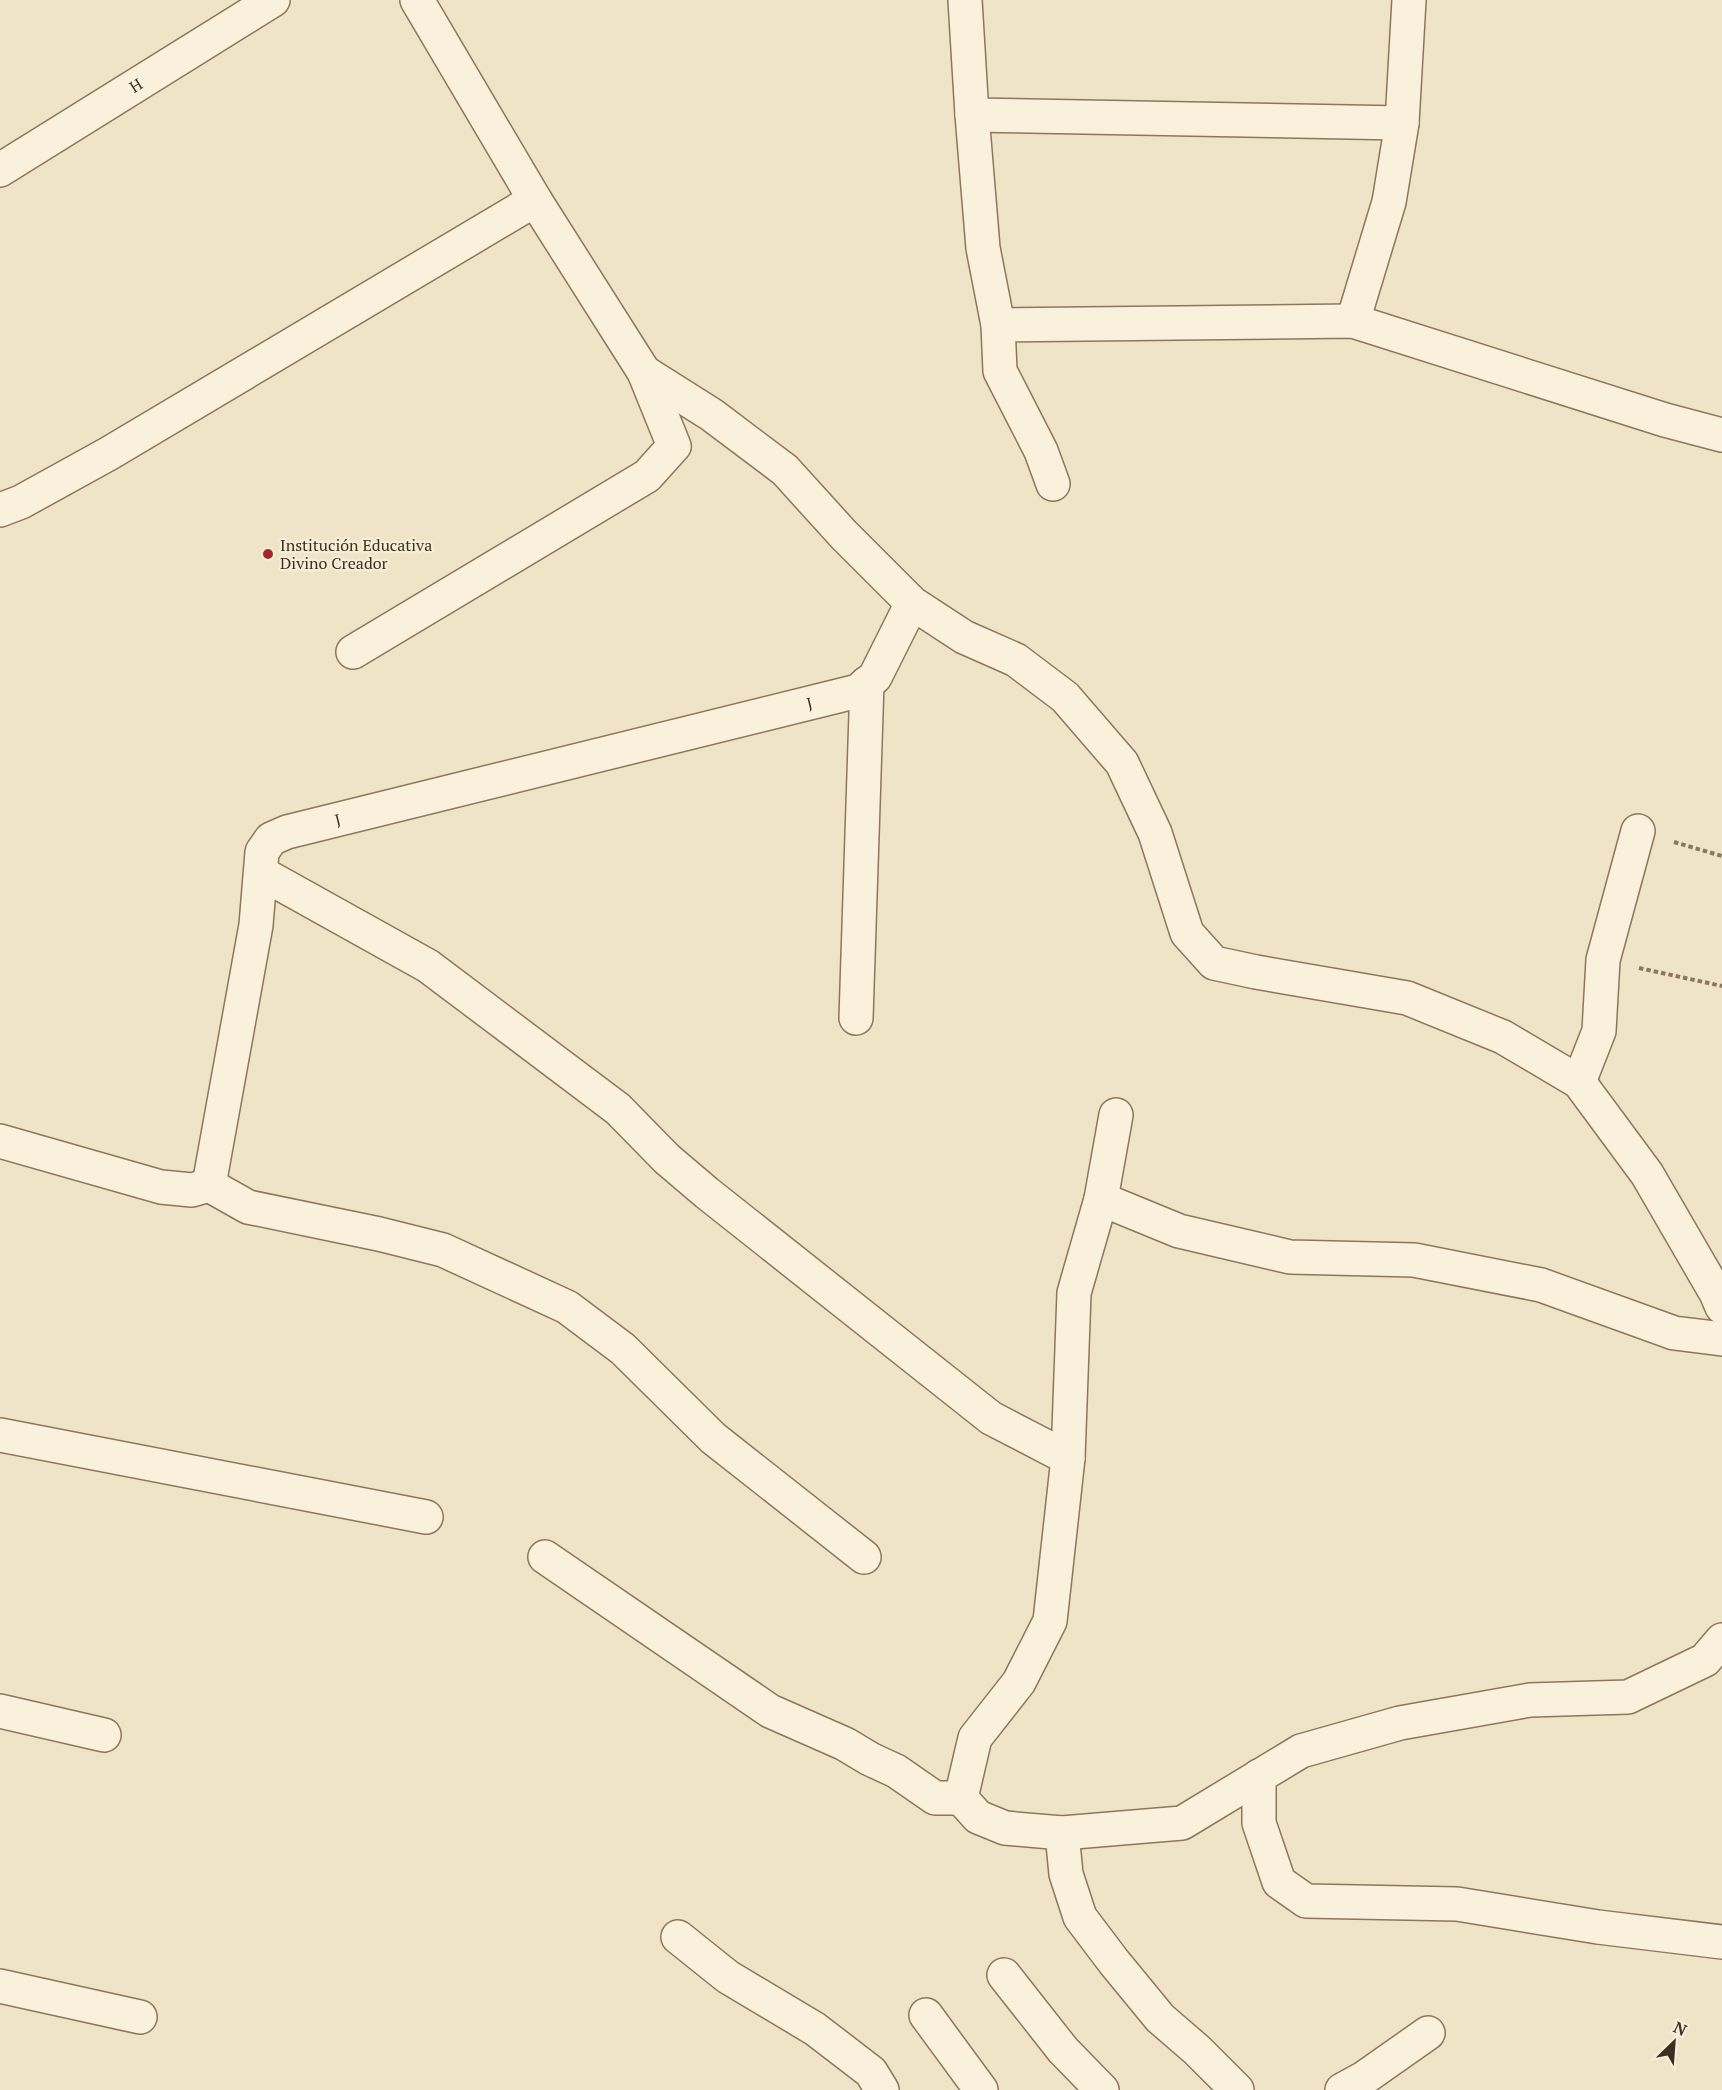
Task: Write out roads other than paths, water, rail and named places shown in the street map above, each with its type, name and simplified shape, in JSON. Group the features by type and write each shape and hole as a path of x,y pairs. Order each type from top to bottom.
{"street":[{"name":"H","path":"0,170 273,0"},
{"path":"353,652 647,476 674,446 644,372 535,200 417,0"},
{"path":"965,0 983,248 998,325 1000,371 1041,451 1053,484"},
{"path":"1353,321 1389,202 1402,123 1409,0"},
{"path":"972,115 1402,123"},
{"path":"0,510 21,502 108,454 535,200"},
{"path":"998,325 1353,321 1665,420 1722,435"},
{"path":"644,372 712,415 785,470 843,534 912,603 964,637 1016,660 1065,697 1122,763 1155,833 1186,933 1214,963 1407,998 1503,1037 1579,1082 1647,1174 1722,1307"},
{"name":"J","path":"209,1185 256,925 262,852 271,839 287,832 858,691 875,677 912,603"},
{"path":"856,1018 867,683"},
{"path":"1579,1082 1599,1031 1603,960 1638,831"},
{"path":"261,873 428,966 618,1109 667,1159 707,1193 991,1418 1068,1458"},
{"path":"961,1798 975,1738 1019,1682 1050,1621 1068,1458 1074,1293 1101,1199 1116,1115"},
{"path":"0,1141 161,1187 192,1190 209,1185 248,1207 379,1234 443,1250 567,1307 623,1349 712,1438 864,1557"},
{"path":"1101,1199 1179,1231 1290,1257 1414,1260 1541,1285 1674,1334 1722,1339"},
{"path":"0,1435 426,1517"},
{"path":"545,1557 770,1711 845,1744 897,1771 935,1798 961,1798 978,1817 1005,1828 1062,1833 1182,1823 1301,1751 1400,1723 1530,1700 1628,1697 1705,1660 1722,1640"},
{"path":"0,1712 104,1735"},
{"path":"1259,1776 1259,1823 1279,1882 1306,1901 1457,1904 1598,1927 1722,1942"},
{"path":"1062,1833 1066,1874 1080,1917 1113,1962 1160,2018 1197,2050 1237,2090"},
{"path":"678,1937 728,1977 815,2028 871,2072 882,2090"},
{"path":"1004,1975 1063,2050 1102,2090"},
{"path":"0,1986 140,2017"},
{"path":"926,2015 981,2090"},
{"path":"1359,2086 1428,2032"}],"place":[{"name":"Institución Educativa Divino Creador","path":"268,554"}]}
